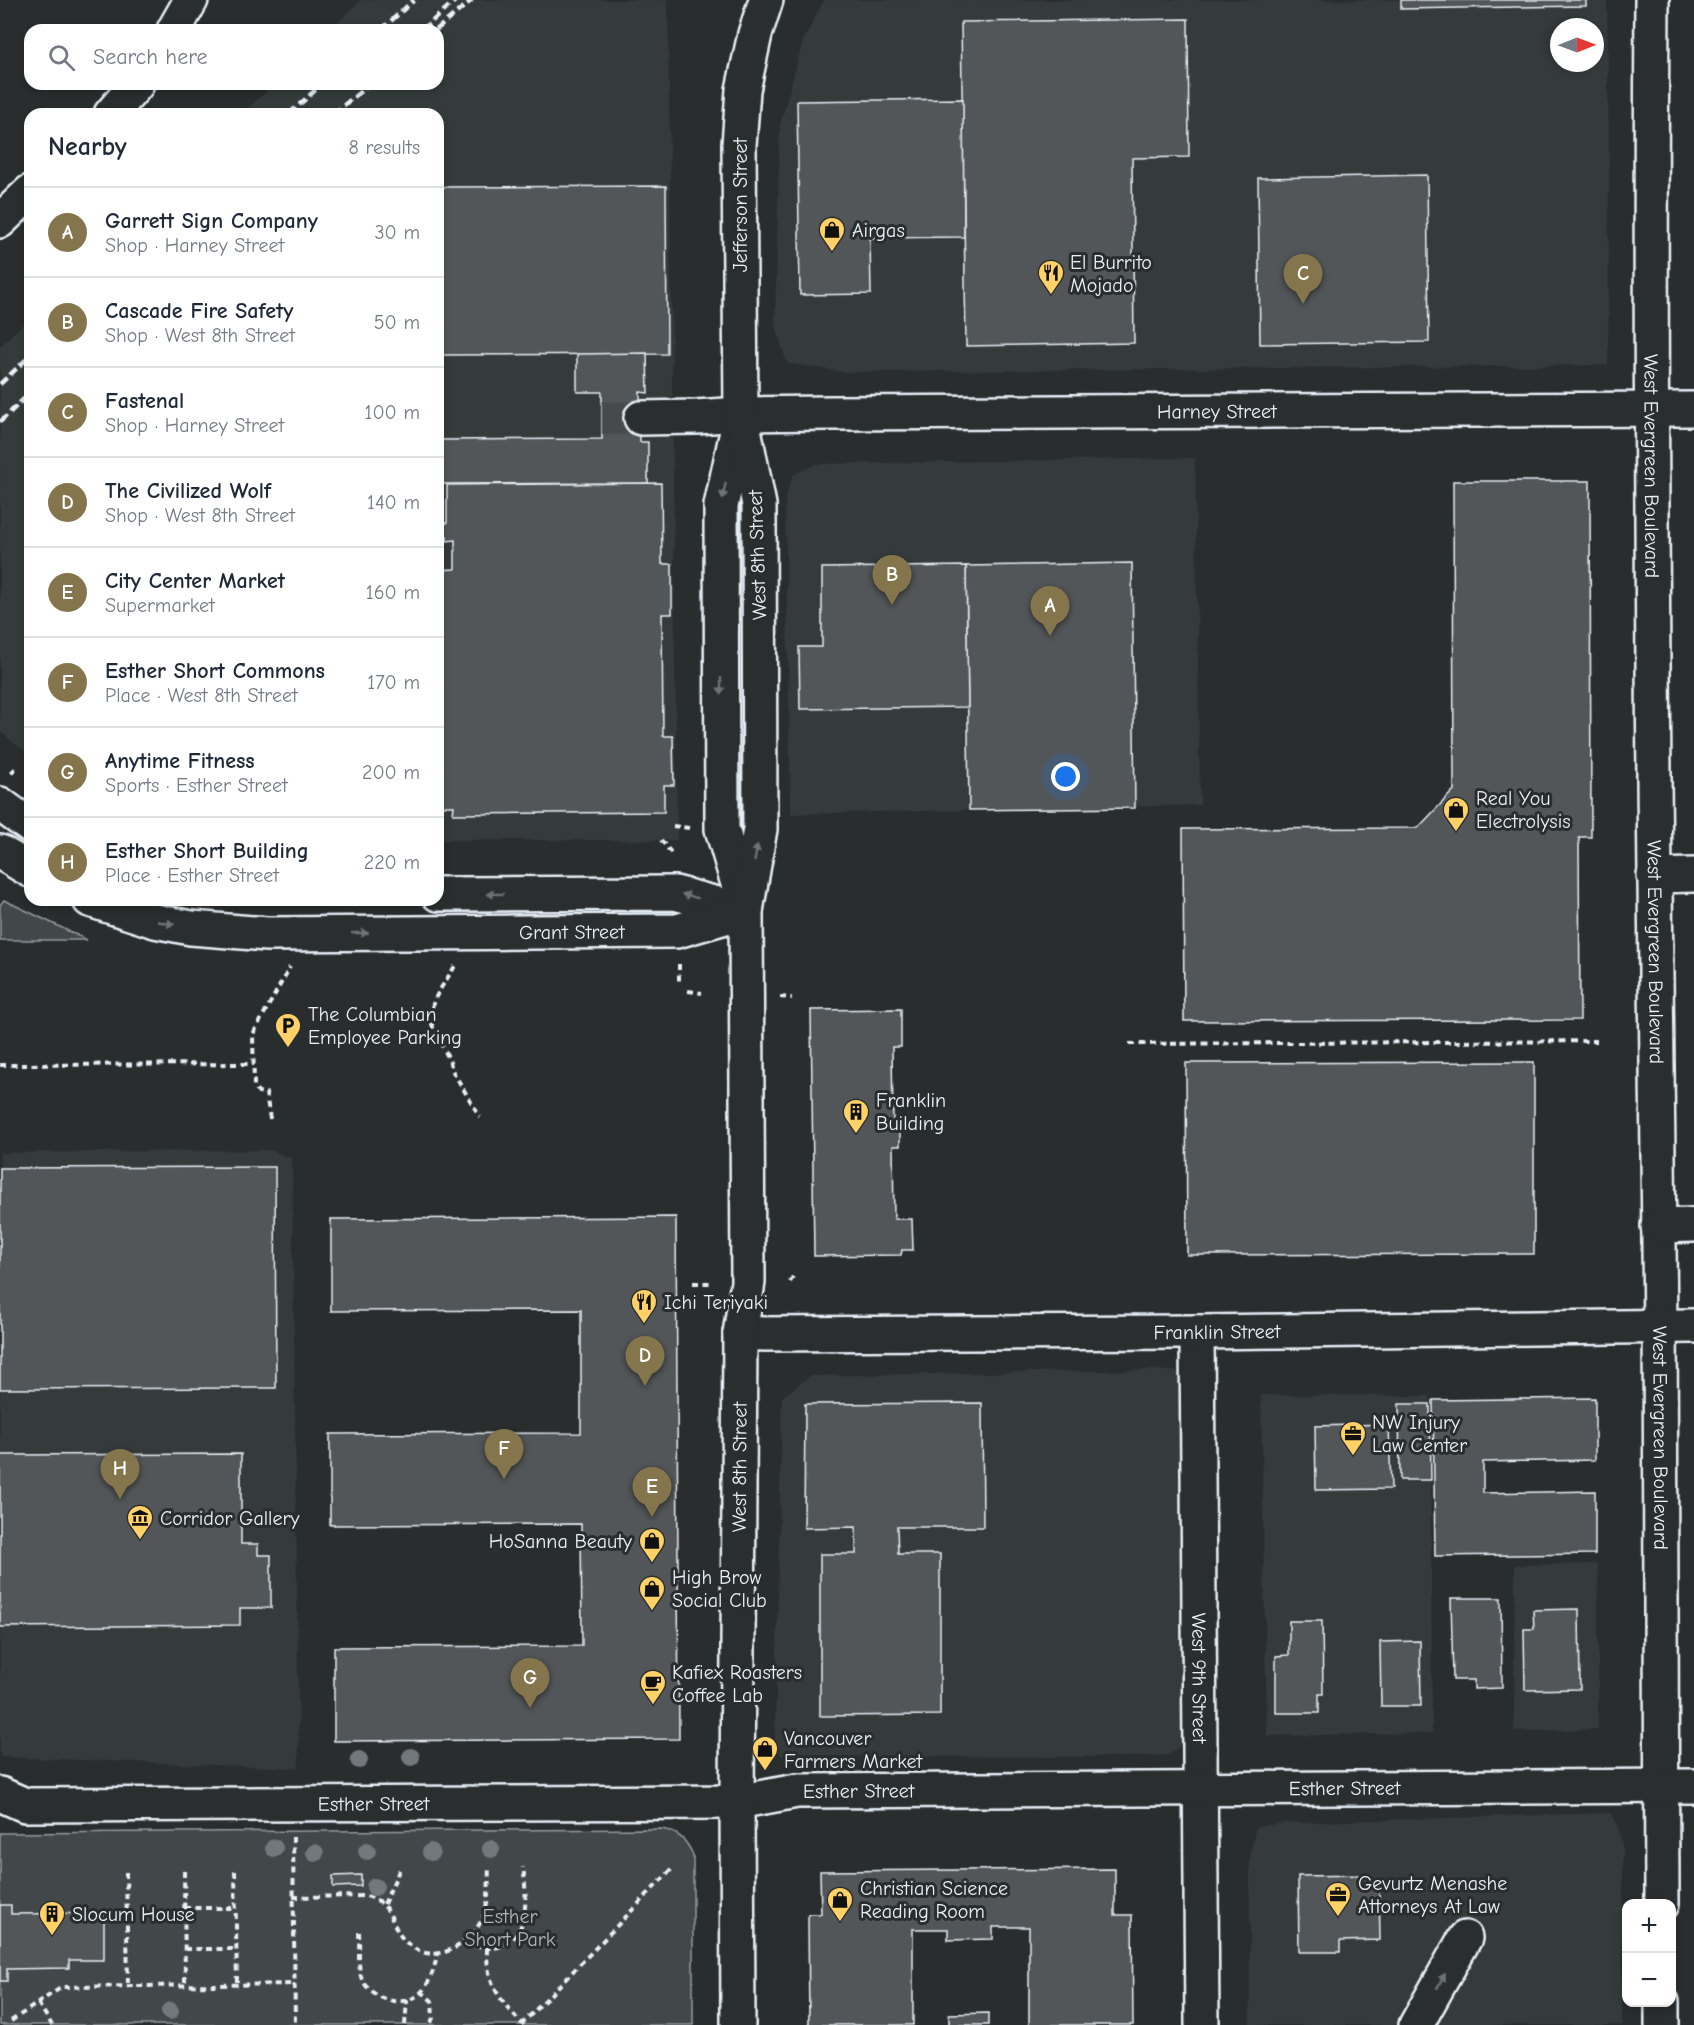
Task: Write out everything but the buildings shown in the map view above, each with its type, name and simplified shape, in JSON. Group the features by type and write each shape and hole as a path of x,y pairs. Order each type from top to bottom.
{"street":[{"path":"177,24 191,0"},
{"name":"Jefferson Street","path":"741,414 740,118 749,61 766,0"},
{"name":"West Evergreen Boulevard","path":"1652,0 1651,409 1660,1326 1662,1899"},
{"path":"116,108 132,90"},
{"path":"0,221 24,198"},
{"name":"Harney Street","path":"640,418 741,414 1694,409"},
{"name":"West 8th Street","path":"738,2025 740,1334 748,1282 746,911 760,829 759,505 741,414"},
{"path":"0,804 24,821"},
{"path":"0,852 24,866"},
{"path":"1654,876 1694,876"},
{"name":"Grant Street","path":"444,894 675,892 746,911"},
{"name":"Grant Street","path":"109,906 155,921 191,928 267,934 677,931 746,911"},
{"path":"1659,1226 1694,1225"},
{"name":"Franklin Street","path":"740,1334 1197,1332 1694,1326"},
{"name":"West 9th Street","path":"1197,1332 1202,2025"},
{"name":"Esther Street","path":"8,1805 737,1802 798,1791 1694,1786"},
{"path":"1416,2025 1465,1938"},
{"path":"1662,2007 1662,2025"}],"path":[{"path":"661,840 673,855"},
{"path":"476,932 431,1006 432,1028 480,1117"},
{"path":"270,1119 266,1093 258,1092 254,1086 253,1034 310,933"},
{"path":"679,963 679,982"},
{"path":"688,991 702,993"},
{"path":"779,998 792,998"},
{"path":"1130,1044 1600,1041"},
{"path":"0,1065 254,1064"},
{"path":"790,1282 795,1273"},
{"path":"693,1283 710,1283"},
{"path":"293,1804 295,2025"},
{"path":"384,1904 401,1866"},
{"path":"293,1897 366,1896 376,1899 384,1904 391,1913 400,1935 408,1944 427,1953 438,1954 464,1943 482,1918 488,1900 489,1866"},
{"path":"464,1943 487,1948 503,1945 512,1940 525,1916 523,1867"},
{"path":"487,1948 488,1972 495,1991 522,2024 673,1868"},
{"path":"184,1871 185,1985"},
{"path":"235,1871 237,1985"},
{"path":"126,1872 128,1986"},
{"path":"184,1908 236,1908"},
{"path":"359,1932 360,1977 366,1986 382,1998 394,2001 407,2000 418,1995 431,1977 438,1954"},
{"path":"184,1949 237,1949"},
{"path":"12,2021 62,1987 294,1984"},
{"path":"421,1991 432,2001 433,2018 430,2025"},
{"path":"405,2025 407,2000"},
{"path":"38,2003 52,2025"}],"shaded area":[{"path":"361,0 668,0 677,840 444,840 444,108 248,108 268,90 444,90 444,24 336,24"},
{"path":"824,0 1607,0 1608,365 842,372 787,363 775,325 780,125 803,41"},
{"path":"24,323 24,751 0,731 0,346"},
{"path":"1195,458 1200,805 791,814 785,499 793,475 816,464"},
{"path":"271,1150 292,1159 299,1768 0,1757 0,1153"},
{"path":"1158,1370 1177,1372 1188,1387 1189,1739 1169,1755 1131,1757 781,1756 775,1739 782,1397 810,1376"},
{"path":"1261,1395 1430,1396 1432,1733 1267,1736"},
{"path":"1598,1564 1598,1729 1514,1731 1515,1565"},
{"path":"1610,1813 1619,1829 1623,1851 1622,2025 1250,2025 1250,1852 1256,1827 1283,1823"}],"green space":[{"path":"4,900 87,940 0,940 0,905"},
{"name":"Esther Short Park","path":"661,1829 681,1837 693,1855 693,2025 0,2025 0,1833"}],"tunnel":[{"path":"602,418 641,418"}],"railway":[{"path":"388,24 414,0"},
{"path":"429,24 456,0"},
{"path":"443,24 472,0"},
{"path":"296,108 315,90"},
{"path":"340,108 363,90"},
{"path":"0,384 24,362"},
{"path":"0,422 24,399"}],"place":[{"name":"Airgas","path":"832,253"},
{"name":"El Burrito Mojado","path":"1051,296"},
{"name":"Fastenal","path":"1303,304"},
{"name":"Cascade Fire Safety","path":"892,605"},
{"name":"Garrett Sign Company","path":"1050,636"},
{"name":"Real You Electrolysis","path":"1456,833"},
{"name":"The Columbian Employee Parking","path":"288,1049"},
{"name":"Franklin Building","path":"856,1135"},
{"name":"Ichi Teriyaki","path":"644,1325"},
{"name":"The Civilized Wolf","path":"645,1386"},
{"name":"NW Injury Law Center","path":"1353,1457"},
{"name":"Esther Short Commons","path":"504,1479"},
{"name":"Esther Short Building","path":"120,1499"},
{"name":"City Center Market","path":"652,1517"},
{"name":"Corridor Gallery","path":"140,1541"},
{"name":"HoSanna Beauty","path":"652,1564"},
{"name":"High Brow Social Club","path":"652,1612"},
{"name":"Kafiex Roasters Coffee Lab","path":"653,1706"},
{"name":"Anytime Fitness","path":"530,1708"},
{"name":"Vancouver Farmers Market","path":"765,1772"},
{"name":"Gevurtz Menashe Attorneys At Law","path":"1338,1918"},
{"name":"Christian Science Reading Room","path":"840,1923"},
{"name":"Slocum House","path":"52,1937"}]}
